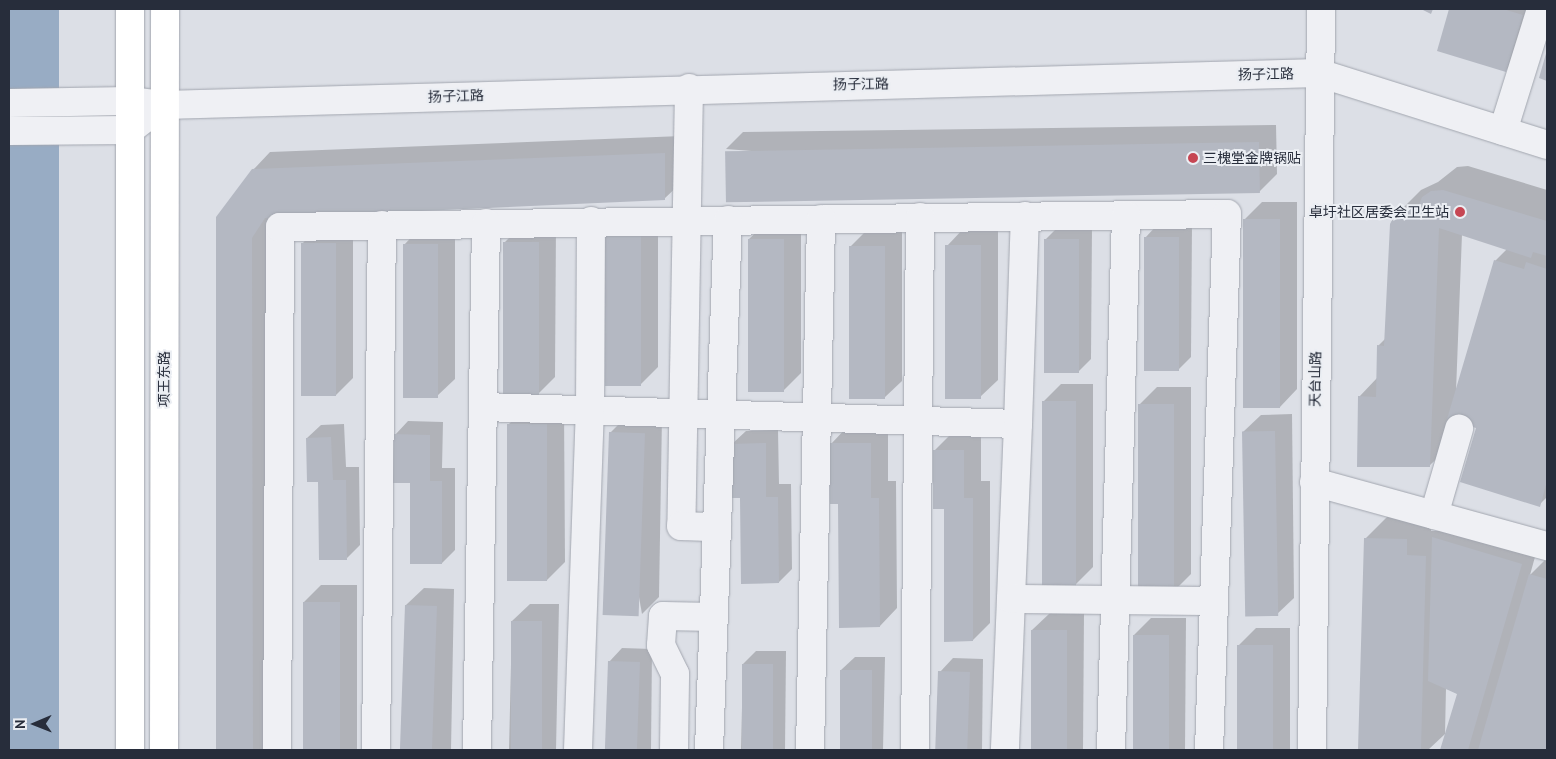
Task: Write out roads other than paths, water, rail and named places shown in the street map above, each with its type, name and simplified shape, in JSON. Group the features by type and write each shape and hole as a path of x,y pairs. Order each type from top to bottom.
{"main road":[{"path":"130,9 130,750"},
{"name":"项王东路","path":"164,750 165,9"}],"street":[{"name":"天台山路","path":"1312,750 1321,9"},
{"path":"1503,131 1541,9"},
{"name":"扬子江路","path":"9,103 130,101 164,105 690,88 1319,73 1547,145"},
{"path":"690,88 690,220 681,526 717,528"},
{"path":"9,131 130,130 164,105"},
{"path":"277,750 280,227 486,222 1227,214 1209,750"},
{"path":"1111,750 1126,215"},
{"path":"1005,750 1025,216"},
{"path":"915,750 920,218"},
{"path":"810,750 820,219"},
{"path":"709,750 728,220"},
{"path":"578,750 590,410 591,221"},
{"path":"477,750 486,222"},
{"path":"376,750 382,225"},
{"path":"483,407 1018,424"},
{"path":"1434,515 1459,429"},
{"path":"1314,482 1547,546"},
{"path":"1011,599 1214,601"},
{"path":"674,750 675,674 662,645 663,616 714,617"}],"water":[{"path":"9,9 59,9 59,750 9,750"}],"place":[{"name":"三槐堂金牌锅贴","path":"1193,158"},
{"name":"卓圩社区居委会卫生站","path":"1460,212"}]}
